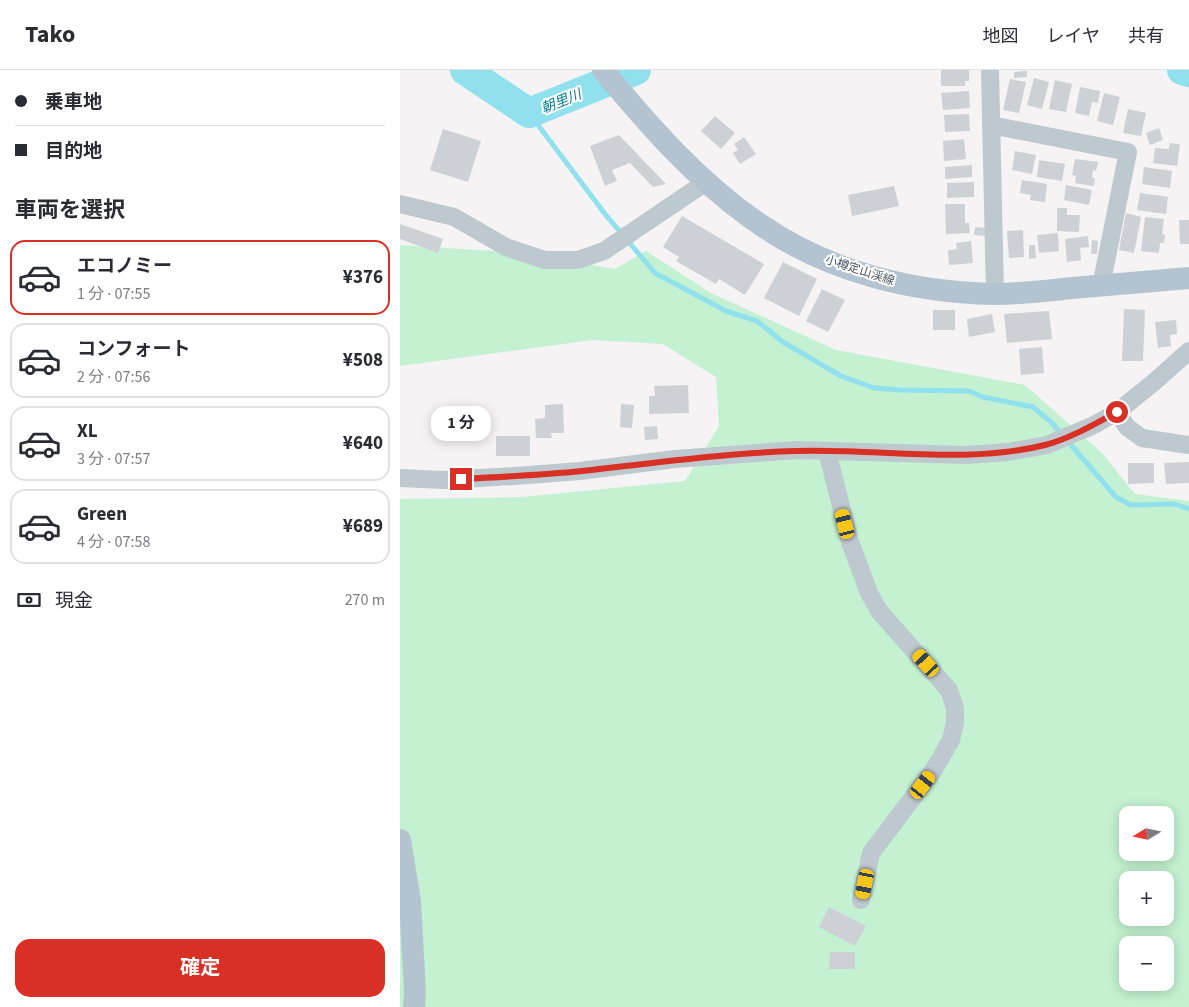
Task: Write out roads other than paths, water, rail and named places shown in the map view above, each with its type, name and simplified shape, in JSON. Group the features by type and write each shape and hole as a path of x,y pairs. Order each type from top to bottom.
{"main road":[{"name":"小樽定山渓線","path":"603,70 637,111 706,182 762,226 818,257 856,272 882,280 922,288 995,294 1189,278"},
{"path":"400,840 410,901 415,992 414,1007"}],"street":[{"path":"990,71 995,294"},
{"path":"991,125 1128,152 1101,286"},
{"path":"400,204 454,216 506,247 544,260 578,260 604,251 706,182"},
{"path":"400,478 444,480 515,476 580,471 675,459 797,450 966,455 1008,452 1047,444 1094,425 1117,412 1189,351"},
{"path":"1117,412 1127,427 1142,438 1189,445"},
{"path":"827,451 850,542 869,594 879,611 949,690 955,708 956,723 951,740 933,771 871,853 862,900"}],"waterway":[{"name":"朝里川","path":"465,70 529,113 636,70"},
{"name":"朝里川","path":"1182,70 1189,72"},
{"path":"529,113 605,214 655,273 726,311 757,321 783,342 841,376 874,388 969,391 983,397 1033,407 1051,422 1116,497 1131,505 1174,504 1189,509"}]}
